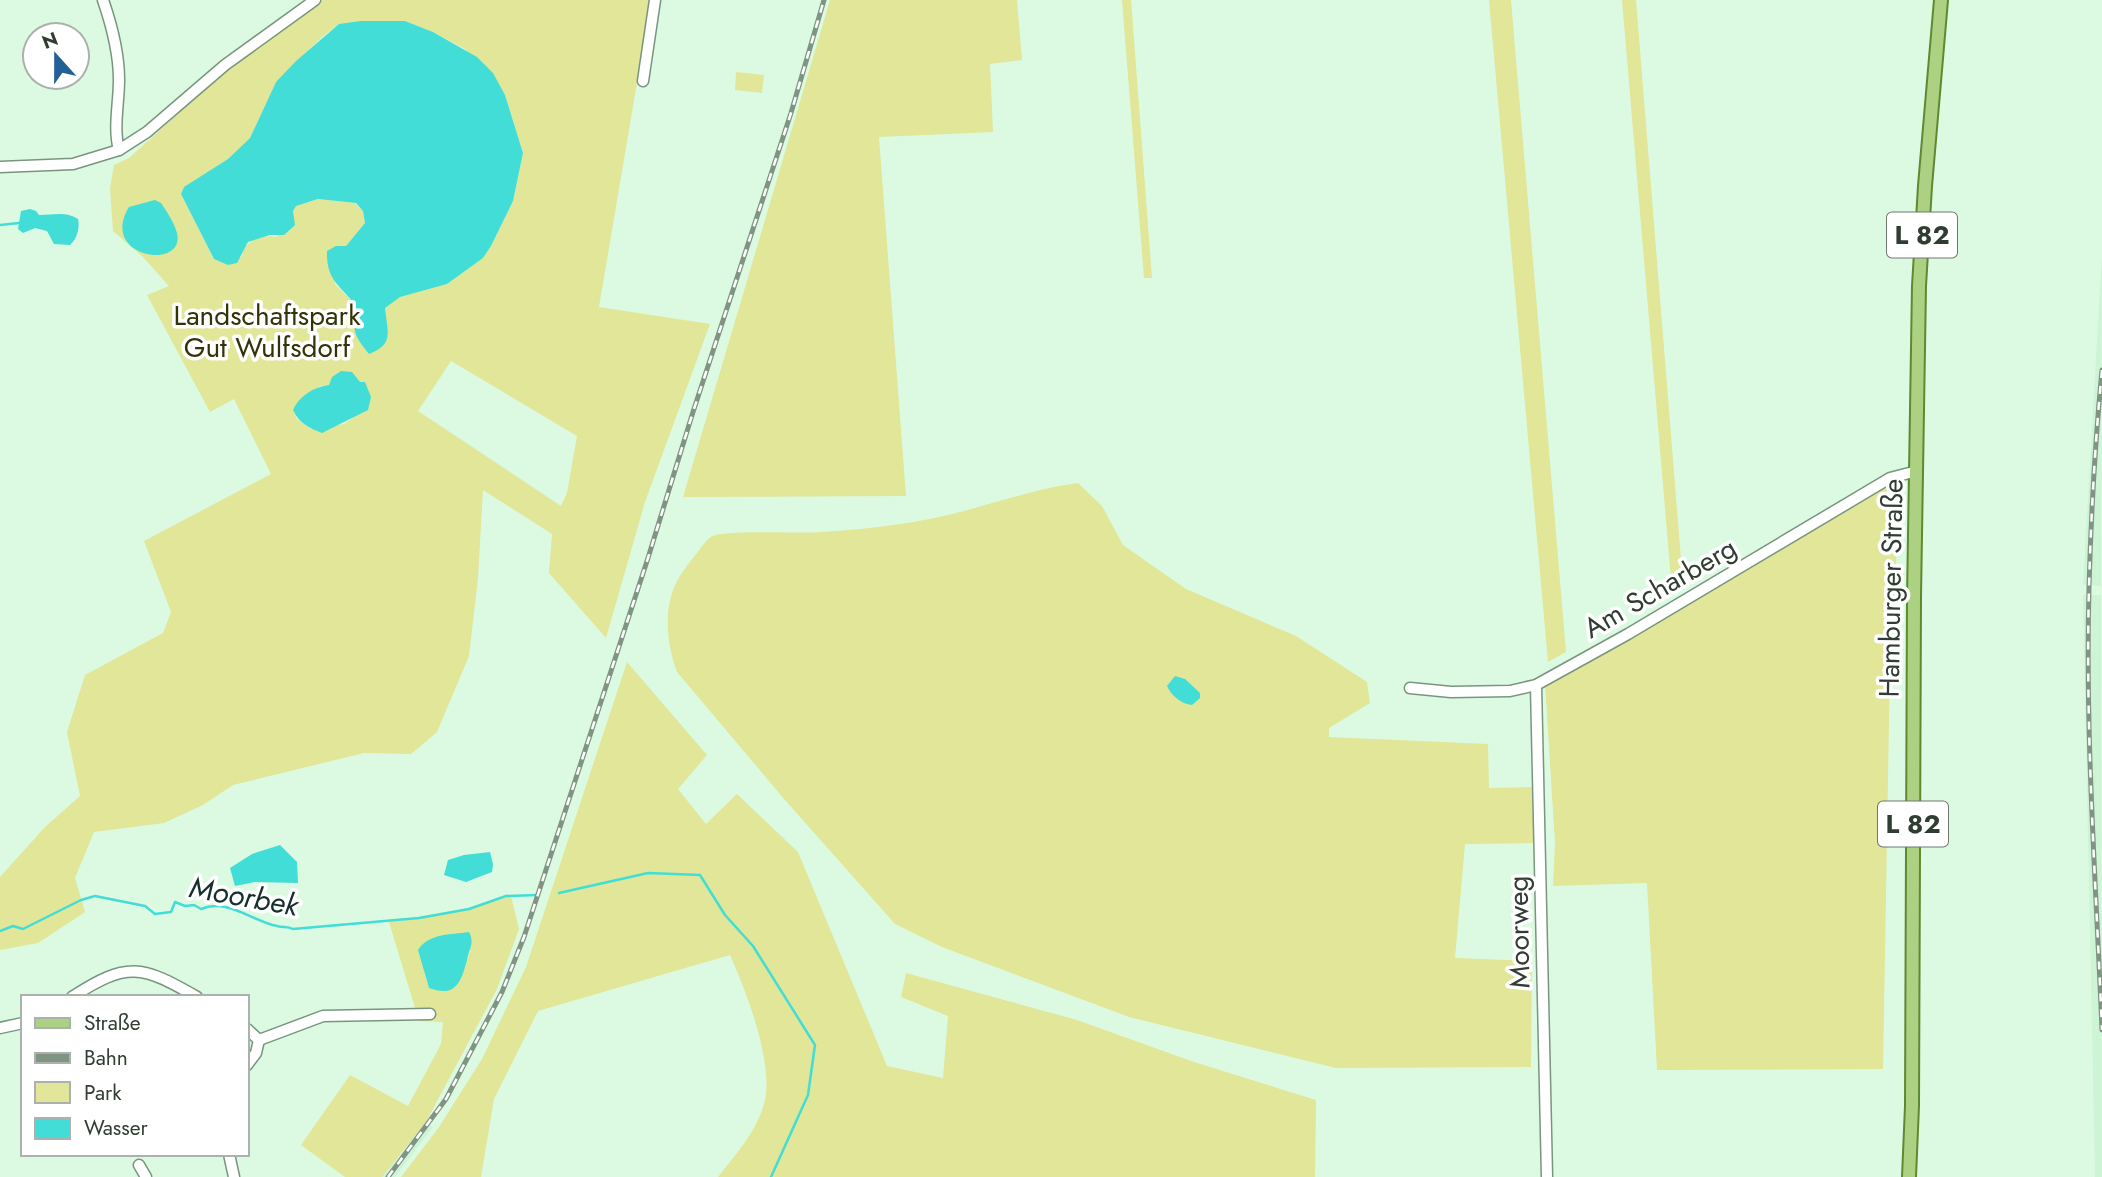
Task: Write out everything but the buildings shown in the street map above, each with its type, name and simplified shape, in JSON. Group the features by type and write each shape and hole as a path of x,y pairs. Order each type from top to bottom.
{"main road":[{"name":"Hamburger Straße","path":"1909,1177 1912,1106 1914,611 1922,231 1941,0"}],"street":[{"path":"103,0 117,47 119,76 116,138 119,150"},
{"path":"0,167 73,164 119,150 147,132 225,65 314,0"},
{"path":"643,81 655,0"},
{"name":"Am Scharberg","path":"1410,688 1510,691 1536,685 1628,634 1890,478 1917,471"},
{"name":"Moorweg","path":"1536,685 1547,1177"},
{"path":"75,995 103,977 120,972 139,971 194,995"},
{"path":"259,1040 324,1016 430,1014"},
{"path":"0,1028 21,1023"},
{"path":"248,1030 259,1040"},
{"path":"248,1064 256,1053 259,1040"},
{"path":"229,1156 234,1177"},
{"path":"139,1164 146,1177"}],"shaded area":[{"path":"2102,260 2101,586 2083,585"},
{"path":"2083,595 2101,595 2102,1177 2095,1177"},
{"path":"426,1122 433,1127 395,1177 382,1177"}],"green space":[{"name":"Landschaftspark Gut Wulfsdorf","path":"323,0 651,0 599,307 710,324 645,502 606,638 549,573 552,534 483,490 478,578 469,656 437,732 411,754 364,753 233,785 203,805 164,823 94,832 75,878 85,912 38,943 0,950 0,877 45,827 80,796 67,732 85,675 163,633 171,612 144,541 271,474 234,399 210,412 147,295 169,286 143,257 113,231 110,188 114,165 129,158 229,68","holes":["405,21 465,49 505,95 523,153 513,201 483,258 447,284 399,297 353,326 355,304 335,284 336,246 346,246 365,223 363,211 355,203 318,199 296,206 277,237 254,240 243,251 242,257 214,259 181,194 184,188 228,159 250,138 276,82 322,37 339,24","451,361 577,436 567,493 561,506 418,411","329,385 355,416 344,424 311,429 297,419 293,410 320,386"]},
{"path":"830,0 1017,0 1022,60 990,64 993,132 879,137 906,496 683,497"},
{"path":"1122,0 1131,0 1152,278 1144,278"},
{"path":"1489,0 1511,0 1566,652 1548,662"},
{"path":"1622,0 1636,0 1683,584 1672,591"},
{"path":"736,72 764,75 762,93 735,90"},
{"path":"1901,477 1890,663 1883,1069 1657,1070 1647,883 1553,886 1555,843 1545,683 1741,574"},
{"path":"1078,483 1102,506 1123,545 1186,589 1296,636 1367,682 1370,703 1329,728 1329,737 1488,744 1489,788 1533,787 1535,843 1465,844 1455,958 1532,961 1531,1067 1336,1068 1129,1017 942,947 895,924 677,672 668,633 670,603 679,577 711,537 730,533 822,532 894,525"},
{"path":"627,662 707,755 678,789 706,824 737,794 798,852 887,1066 943,1078 948,1016 901,997 906,973 1077,1020 1194,1062 1316,1100 1315,1177 718,1177 746,1141 757,1121 765,1100 766,1084 762,1046 730,955 538,1011 494,1099 481,1177 401,1177 439,1127 482,1059 526,967"},
{"path":"511,896 519,929 497,989 426,1122 382,1177 345,1177 301,1145 350,1075 408,1106 441,1044 443,1022 419,1021 389,922 469,909","holes":["471,950 468,956 429,988 424,972"]}],"water":[{"path":"405,21 433,32 477,57 493,73 505,95 523,153 513,201 483,258 447,284 400,297 385,308 388,336 383,346 369,354 356,335 355,304 331,275 327,261 327,251 336,246 346,246 365,223 363,211 356,203 318,199 296,206 293,211 295,225 284,235 270,235 248,242 237,263 228,265 214,259 181,194 184,187 228,159 250,138 276,82 296,61 339,24"},
{"path":"155,200 163,206 177,233 176,245 169,252 158,255 133,248 125,238 123,224 129,207"},
{"path":"30,209 39,215 64,214 78,219 79,226 72,243 54,244 47,231 35,228 23,233 18,229 21,211"},
{"path":"341,371 352,372 360,382 365,382 371,397 368,410 322,433 305,424 293,410 303,396 329,385 332,377"},
{"path":"1175,676 1185,679 1200,693 1200,698 1192,705 1180,701 1167,686"},
{"path":"280,845 297,862 298,883 255,882 235,886 230,868 252,854"},
{"path":"490,852 492,872 466,882 444,875 448,860"},
{"path":"469,932 471,946 465,968 456,986 445,991 429,988 418,950 428,940"}],"waterway":[{"path":"0,225 19,223"},
{"name":"Moorbek","path":"559,893 648,873 700,875 725,915 753,946 815,1045 808,1095 771,1177"},
{"name":"Moorbek","path":"0,931 13,926 23,929 81,900 95,896 145,906 155,914 171,912 175,902 201,909 220,906 279,927 293,929 419,918 469,909 506,896 538,895"}],"railway":[{"path":"388,1177 446,1099 502,992 524,937 791,113 824,0"},
{"path":"2102,370 2092,506 2088,643 2102,1030"}]}
